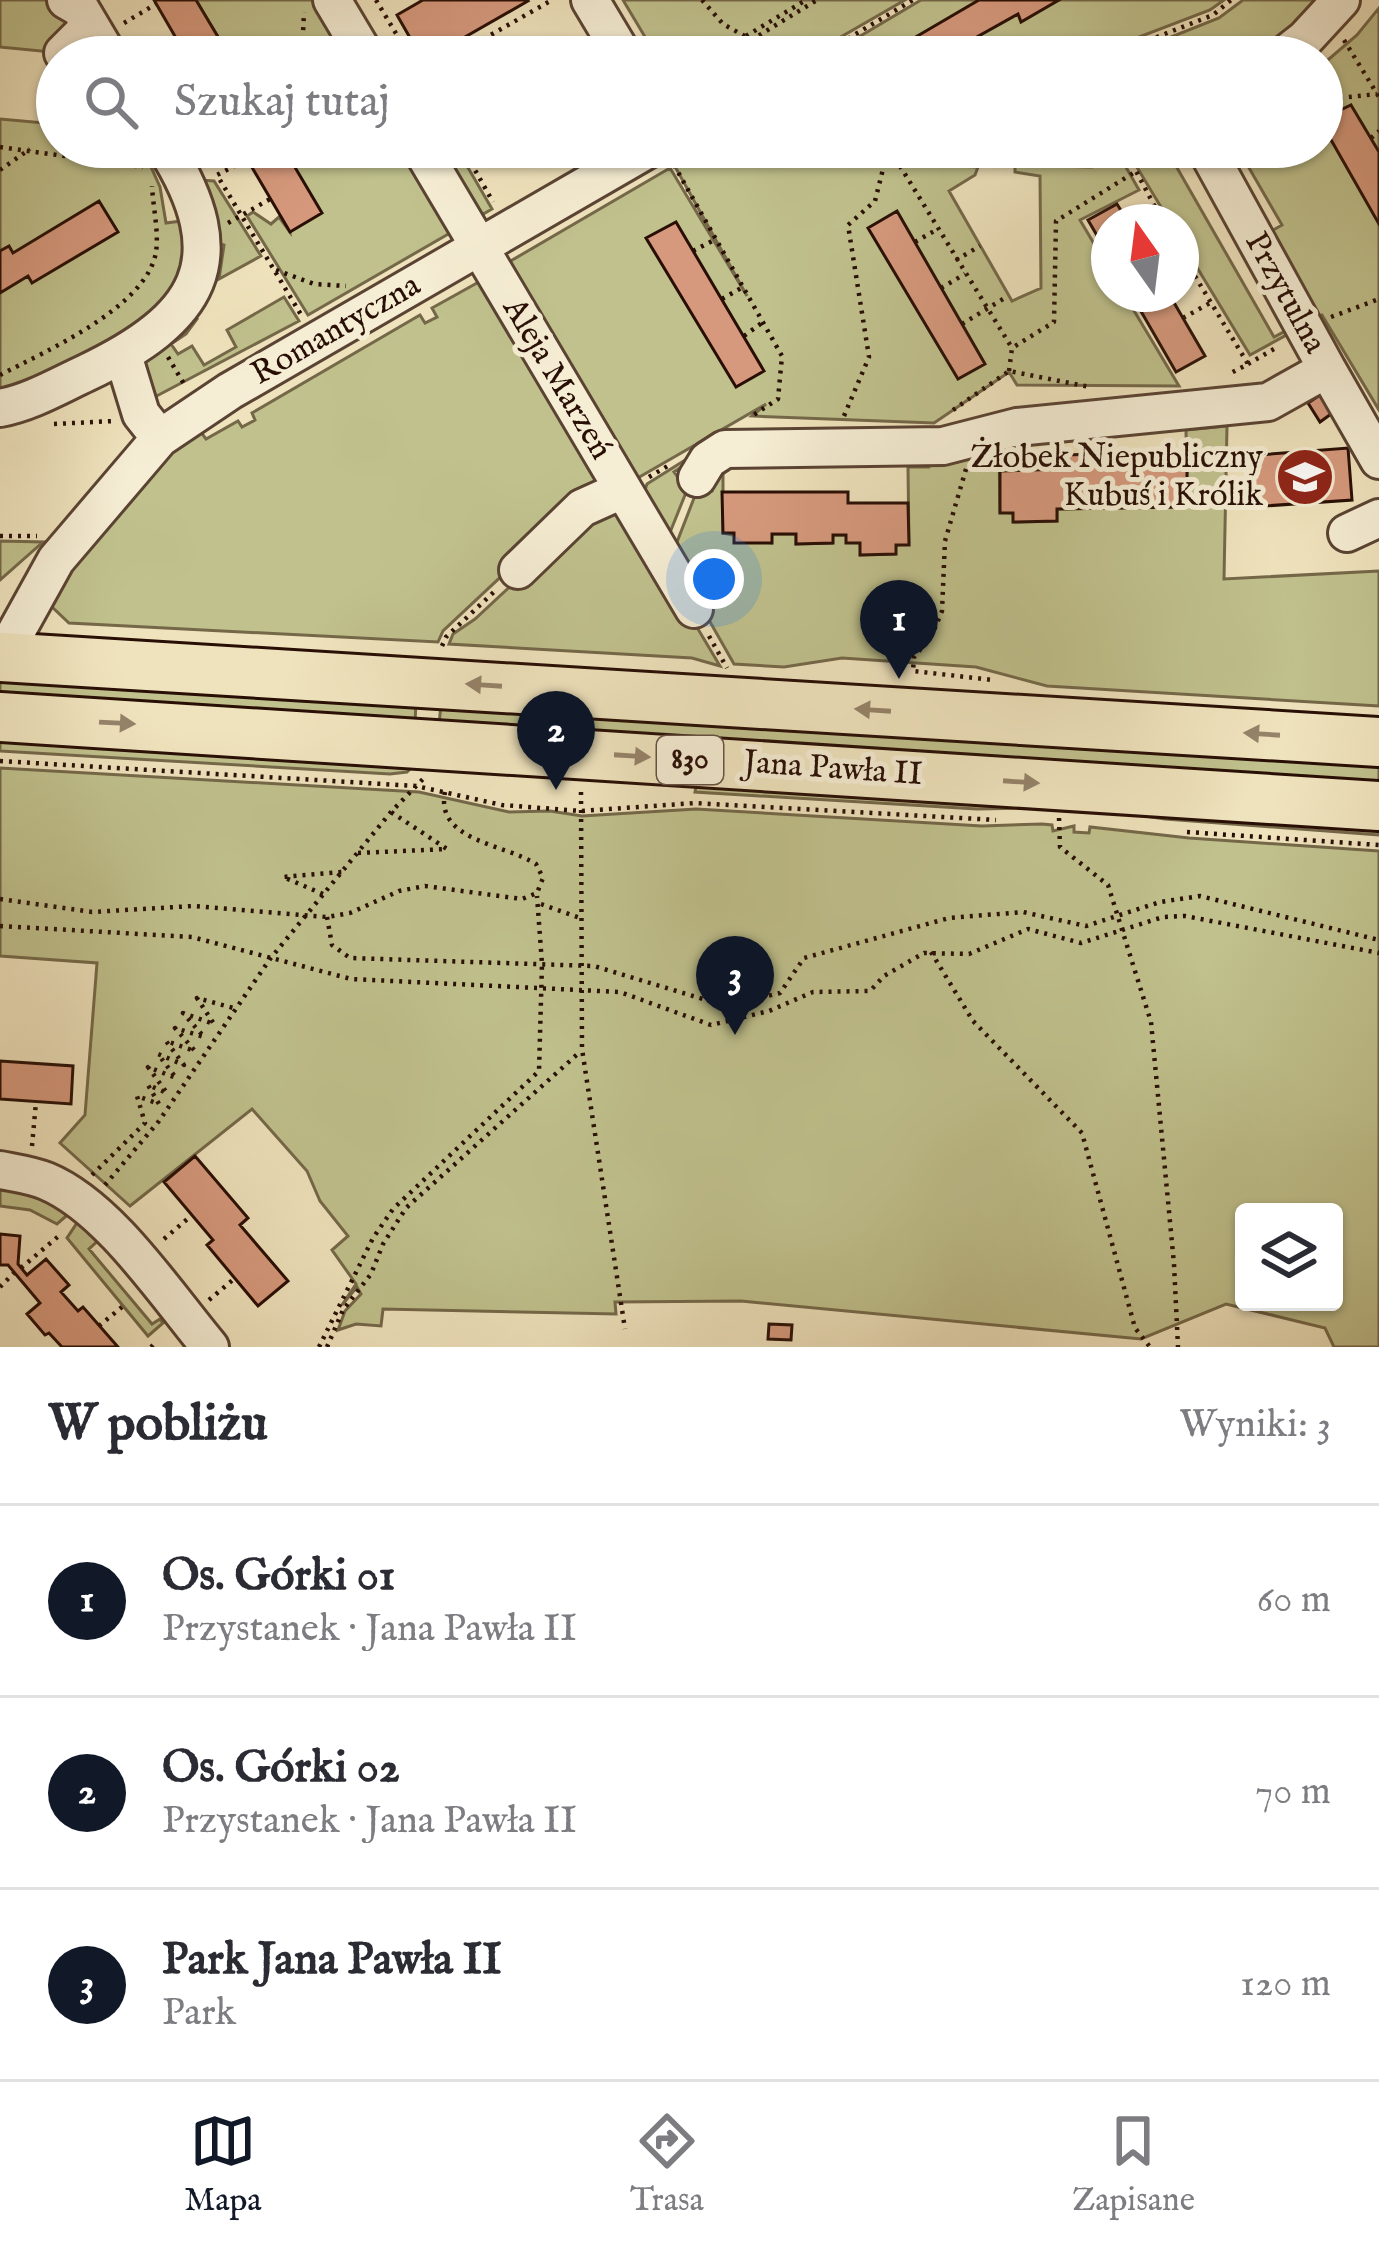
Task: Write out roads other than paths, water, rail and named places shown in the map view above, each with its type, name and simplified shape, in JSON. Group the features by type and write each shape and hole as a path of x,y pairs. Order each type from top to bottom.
{"main road":[{"name":"Jana Pawła II","path":"1,658 1379,742"},
{"name":"Jana Pawła II","path":"0,716 1379,806"}],"street":[{"path":"332,0 354,36"},
{"path":"590,0 611,36"},
{"path":"1310,36 1341,17"},
{"path":"0,408 21,404 123,355 155,335 190,295 199,274 203,236 176,168"},
{"name":"Aleja Marzeń","path":"432,168 694,609"},
{"name":"Romantyczna","path":"0,604 144,429 230,391 479,248 637,168"},
{"name":"Przytulna","path":"692,467 725,449 943,446 976,429 1268,402 1327,369 1217,168"},
{"path":"123,355 144,429"},
{"path":"1327,369 1379,460"},
{"path":"518,570 582,508 622,490"},
{"name":"Romantyczna","path":"1,658 47,548"},
{"path":"16,1161 110,1228 210,1347"}],"place":[{"name":"Żłobek Niepubliczny Kubuś i Królik","path":"1305,477"},
{"name":"Os. Górki 01","path":"899,679"},
{"name":"Os. Górki 02","path":"556,790"},
{"name":"Park Jana Pawła II","path":"735,1035"}]}
